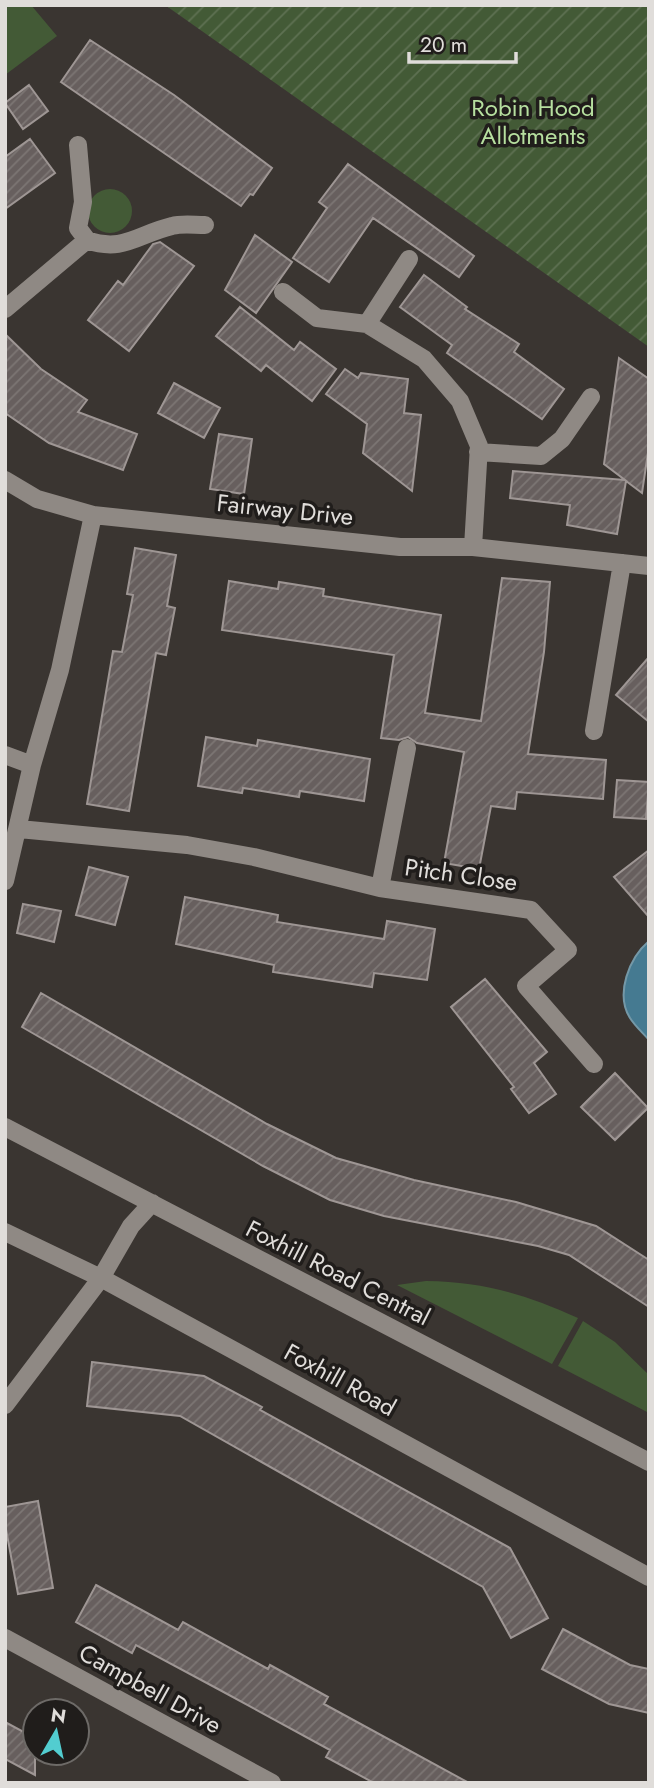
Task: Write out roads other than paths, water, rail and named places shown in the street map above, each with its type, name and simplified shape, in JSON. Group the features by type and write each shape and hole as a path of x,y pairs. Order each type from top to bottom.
{"street":[{"path":"78,145 83,202 78,228 87,240 103,246 121,245 173,225 205,225"},
{"path":"5,309 87,240"},
{"path":"367,324 409,259"},
{"path":"283,292 317,318 367,324 424,359 460,401 479,449 472,547"},
{"path":"479,449 541,456 562,439 591,397"},
{"name":"Fairway Drive","path":"5,480 37,499 93,515 400,547 472,547 649,566"},
{"path":"5,881 32,765 60,670 93,515"},
{"path":"594,731 622,563"},
{"name":"Pitch Close","path":"380,888 407,748"},
{"path":"5,755 32,765"},
{"name":"Pitch Close","path":"19,829 187,845 254,856 380,888 531,910 568,950 526,986 594,1064"},
{"name":"Foxhill Road Central","path":"5,1127 649,1462"},
{"path":"5,1405 101,1278 131,1226 152,1203"},
{"name":"Foxhill Road","path":"5,1232 101,1278 649,1577"},
{"name":"Campbell Drive","path":"5,1637 272,1783"}],"water":[{"path":"649,941 649,1040 630,1018 624,988 635,957"}],"park label":[{"name":"Robin Hood Allotments","path":"533,122"}]}
